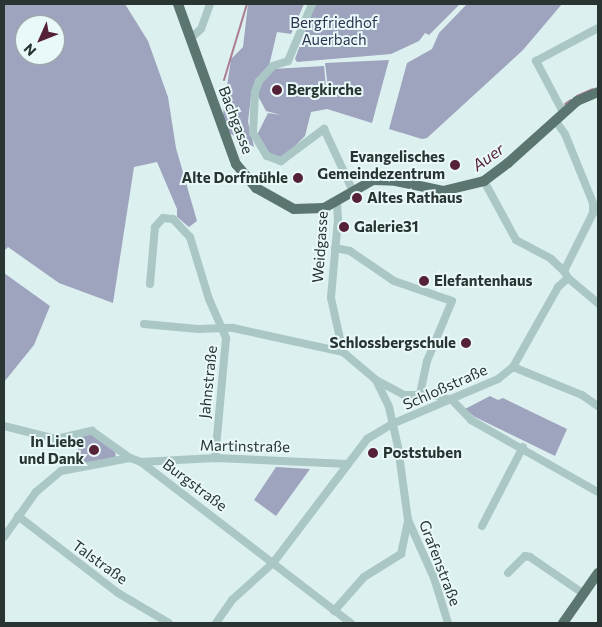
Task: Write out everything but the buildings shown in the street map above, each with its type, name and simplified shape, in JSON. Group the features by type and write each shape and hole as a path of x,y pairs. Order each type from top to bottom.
{"main road":[{"name":"Bachgasse","path":"178,4 231,151 244,175 269,197 294,209 315,210 337,202 352,189 381,179 443,190 484,181 508,164 563,112 588,94 598,92"},
{"path":"563,623 598,573"}],"street":[{"path":"191,38 201,29 210,4"},
{"path":"312,4 288,61 273,66 259,81 255,92 254,133 266,156 281,161 324,129 352,189"},
{"path":"563,112 536,61 598,28"},
{"path":"554,120 565,134 596,214"},
{"path":"484,181 516,240 551,259 598,303"},
{"name":"Weidgasse","path":"337,202 331,298 343,352"},
{"name":"Schloßstraße","path":"216,623 232,600 273,563 366,439 392,424 452,400 502,377 513,367 566,275 596,214"},
{"path":"150,284 155,227 163,218 173,219 190,237 209,300 224,329 234,328 343,352 376,380 404,395 420,394 452,400 472,420 523,447 598,492"},
{"path":"335,248 357,255 394,281 452,301 426,361 420,394"},
{"name":"Jahnstraße","path":"144,324 224,329 226,345 215,458"},
{"path":"513,367 582,395 598,406"},
{"path":"376,380 389,408 392,424"},
{"name":"Grafenstraße","path":"392,424 408,520 434,578 448,623"},
{"name":"Burgstraße","path":"4,426 56,439 92,431 130,458 141,462 351,623"},
{"path":"482,526 523,447"},
{"path":"4,537 36,492 61,471 130,458"},
{"name":"Martinstraße","path":"141,462 215,458 348,464"},
{"name":"Talstraße","path":"18,516 118,593 170,623"},
{"path":"334,611 364,577 401,554 408,520"},
{"path":"508,573 526,556 530,557 584,594"}],"green space":[{"path":"4,4 125,4 148,41 168,97 176,148 197,221 189,227 177,217 177,209 157,162 134,167 113,303 59,283 8,247 4,251"},
{"path":"248,4 304,4 291,34 277,32 269,66 251,96 248,122 254,147 229,133 222,121 231,59 243,47"},
{"name":"Bergfriedhof Auerbach","path":"315,4 460,4 429,35 425,33 419,41 391,54 297,62 295,59"},
{"path":"467,4 562,4 523,50 427,138 422,139 389,129 407,63 432,49 439,33"},
{"path":"389,60 372,123 327,109 311,112 305,136 285,156 276,158 267,154 257,135 268,113 281,115 266,111 257,94 260,83 273,69 324,66 326,87 322,88 328,88 325,63"},
{"path":"4,273 50,306 34,345 4,382"},
{"path":"490,396 498,400 503,398 567,429 555,456 475,417 465,409"},
{"path":"92,434 115,451 116,458 81,465 76,438"},
{"path":"276,467 310,469 276,516 254,500"}],"waterway":[{"path":"224,80 247,4"},
{"name":"Auer","path":"577,96 593,89"},
{"name":"Auer","path":"565,104 571,100"},
{"name":"Auer","path":"360,179 381,174 395,176"}],"place":[{"name":"Bergkirche","path":"277,90"},
{"name":"Evangelisches Gemeindezentrum","path":"455,165"},
{"name":"Alte Dorfmühle","path":"298,178"},
{"name":"Altes Rathaus","path":"357,198"},
{"name":"Galerie31","path":"344,227"},
{"name":"Elefantenhaus","path":"424,281"},
{"name":"Schlossbergschule","path":"466,343"},
{"name":"In Liebe und Dank","path":"94,450"},
{"name":"Poststuben","path":"373,453"}]}
